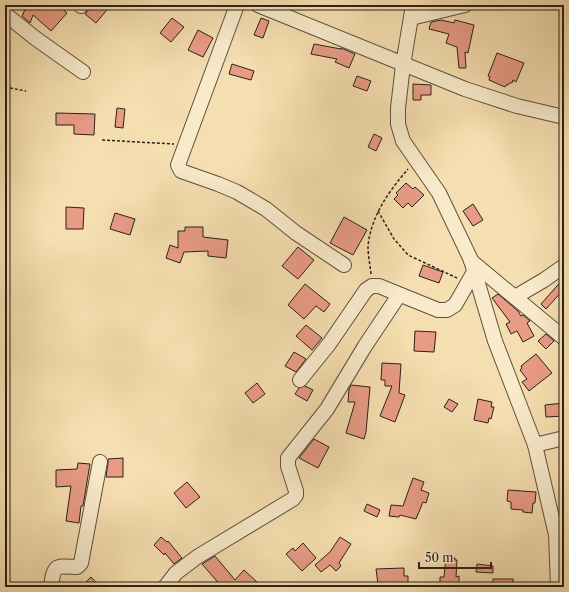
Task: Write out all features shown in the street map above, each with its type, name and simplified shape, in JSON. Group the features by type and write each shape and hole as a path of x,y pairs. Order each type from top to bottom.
{"street":[{"path":"237,5 178,165 181,171 237,192 266,209 296,233 344,265"},
{"path":"258,5 465,89 517,106 564,117"},
{"path":"465,5 412,11 403,65 398,108 398,124 403,141 439,193 471,272 495,341 535,445 556,535 558,587"},
{"path":"5,14 35,38 83,72"},
{"path":"514,297 544,280 564,266"},
{"path":"300,380 329,344 366,290 372,286 379,286 438,310 447,310 455,305 471,272"},
{"path":"471,272 514,297 564,338"},
{"path":"165,587 176,573 197,557 293,499 296,495 296,491 288,466 288,458 327,409 365,346 399,295"},
{"path":"535,445 564,438"},
{"path":"51,587 53,572 56,568 59,566 77,567 81,563 100,462"}],"path":[{"path":"5,87 26,92"},
{"path":"102,140 186,144"},
{"path":"372,286 368,246 378,211 394,185 416,160"},
{"path":"378,211 394,239 408,255 471,272"}],"building":[{"path":"27,5 47,5 51,8 54,5 58,5 67,13 51,31 33,15 30,23 22,16"},
{"path":"93,5 111,5 96,23 85,14"},
{"path":"172,18 184,27 171,42 160,33"},
{"path":"261,18 269,21 263,38 254,35"},
{"path":"441,20 454,23 455,20 474,25 468,53 465,52 466,68 459,68 457,47 446,43 449,34 429,29 431,22"},
{"path":"198,30 213,38 203,57 188,50"},
{"path":"314,44 341,48 355,54 349,68 335,62 337,59 311,54"},
{"path":"497,53 524,63 516,82 513,80 512,83 509,83 505,87 489,80 490,77 488,76"},
{"path":"232,64 254,71 251,80 229,74"},
{"path":"357,76 371,81 367,91 353,86"},
{"path":"413,84 431,85 431,95 421,95 421,100 413,100"},
{"path":"117,108 125,109 123,128 115,127"},
{"path":"56,113 95,114 94,135 74,134 74,125 56,125"},
{"path":"374,134 382,138 376,151 368,147"},
{"path":"406,183 413,189 415,187 424,195 412,207 408,203 403,208 394,199 398,195 396,193"},
{"path":"473,204 483,220 473,226 463,211"},
{"path":"66,207 84,208 83,229 66,229"},
{"path":"115,213 135,219 130,235 110,229"},
{"path":"344,217 367,230 353,255 330,243"},
{"path":"185,227 203,227 203,237 228,240 226,258 208,256 208,251 184,252 180,263 166,258 170,245 178,248 178,231 185,231"},
{"path":"298,247 314,260 298,279 282,266"},
{"path":"423,265 443,272 439,283 419,276"},
{"path":"564,278 564,289 546,309 541,304"},
{"path":"305,284 330,304 324,312 316,306 304,319 288,305"},
{"path":"498,294 518,311 521,316 523,315 530,321 527,323 534,336 523,342 517,331 511,334 506,324 510,322 492,298"},
{"path":"306,325 322,338 312,350 296,336"},
{"path":"415,331 436,332 434,352 414,351"},
{"path":"546,334 554,341 546,349 538,341"},
{"path":"294,352 306,359 296,372 285,366"},
{"path":"536,354 552,373 529,391 522,382 527,379 520,370 522,368 521,366"},
{"path":"382,363 401,364 399,393 405,395 395,422 380,416 392,386 385,386 385,380 381,380"},
{"path":"257,383 265,394 253,403 245,393"},
{"path":"351,385 370,387 364,439 346,433 355,402 348,402 349,389"},
{"path":"305,386 313,390 307,401 295,394 299,388"},
{"path":"449,399 458,404 452,412 444,407"},
{"path":"478,399 492,402 491,407 494,407 491,419 489,418 488,423 474,420"},
{"path":"564,403 564,416 546,417 545,405"},
{"path":"314,439 329,447 318,468 299,458"},
{"path":"123,458 123,477 106,477 108,459"},
{"path":"78,463 90,464 79,523 66,521 71,486 56,487 56,470 77,469"},
{"path":"413,478 424,482 421,490 429,493 426,503 423,502 416,519 400,515 399,517 389,516 391,505 403,506"},
{"path":"187,482 200,497 186,508 174,493"},
{"path":"508,490 536,492 532,513 523,512 523,510 511,509 511,502 507,501"},
{"path":"367,504 380,510 377,517 364,511"},
{"path":"161,537 167,542 168,541 182,558 174,564 165,553 164,555 154,545"},
{"path":"340,537 351,544 339,563 341,566 336,571 330,565 321,572 315,565 330,552"},
{"path":"303,543 316,558 302,571 286,554 293,548 295,551"},
{"path":"215,556 235,580 244,570 258,583 254,587 222,587 202,564"},
{"path":"446,557 455,558 455,560 457,560 456,577 459,576 459,587 440,587 440,577 444,577"},
{"path":"477,564 493,566 493,573 476,572"},
{"path":"404,568 404,576 408,576 408,584 406,584 406,587 383,587 383,584 378,584 376,569"},
{"path":"91,577 100,587 81,587"},
{"path":"493,579 513,579 513,587 493,587"}]}
